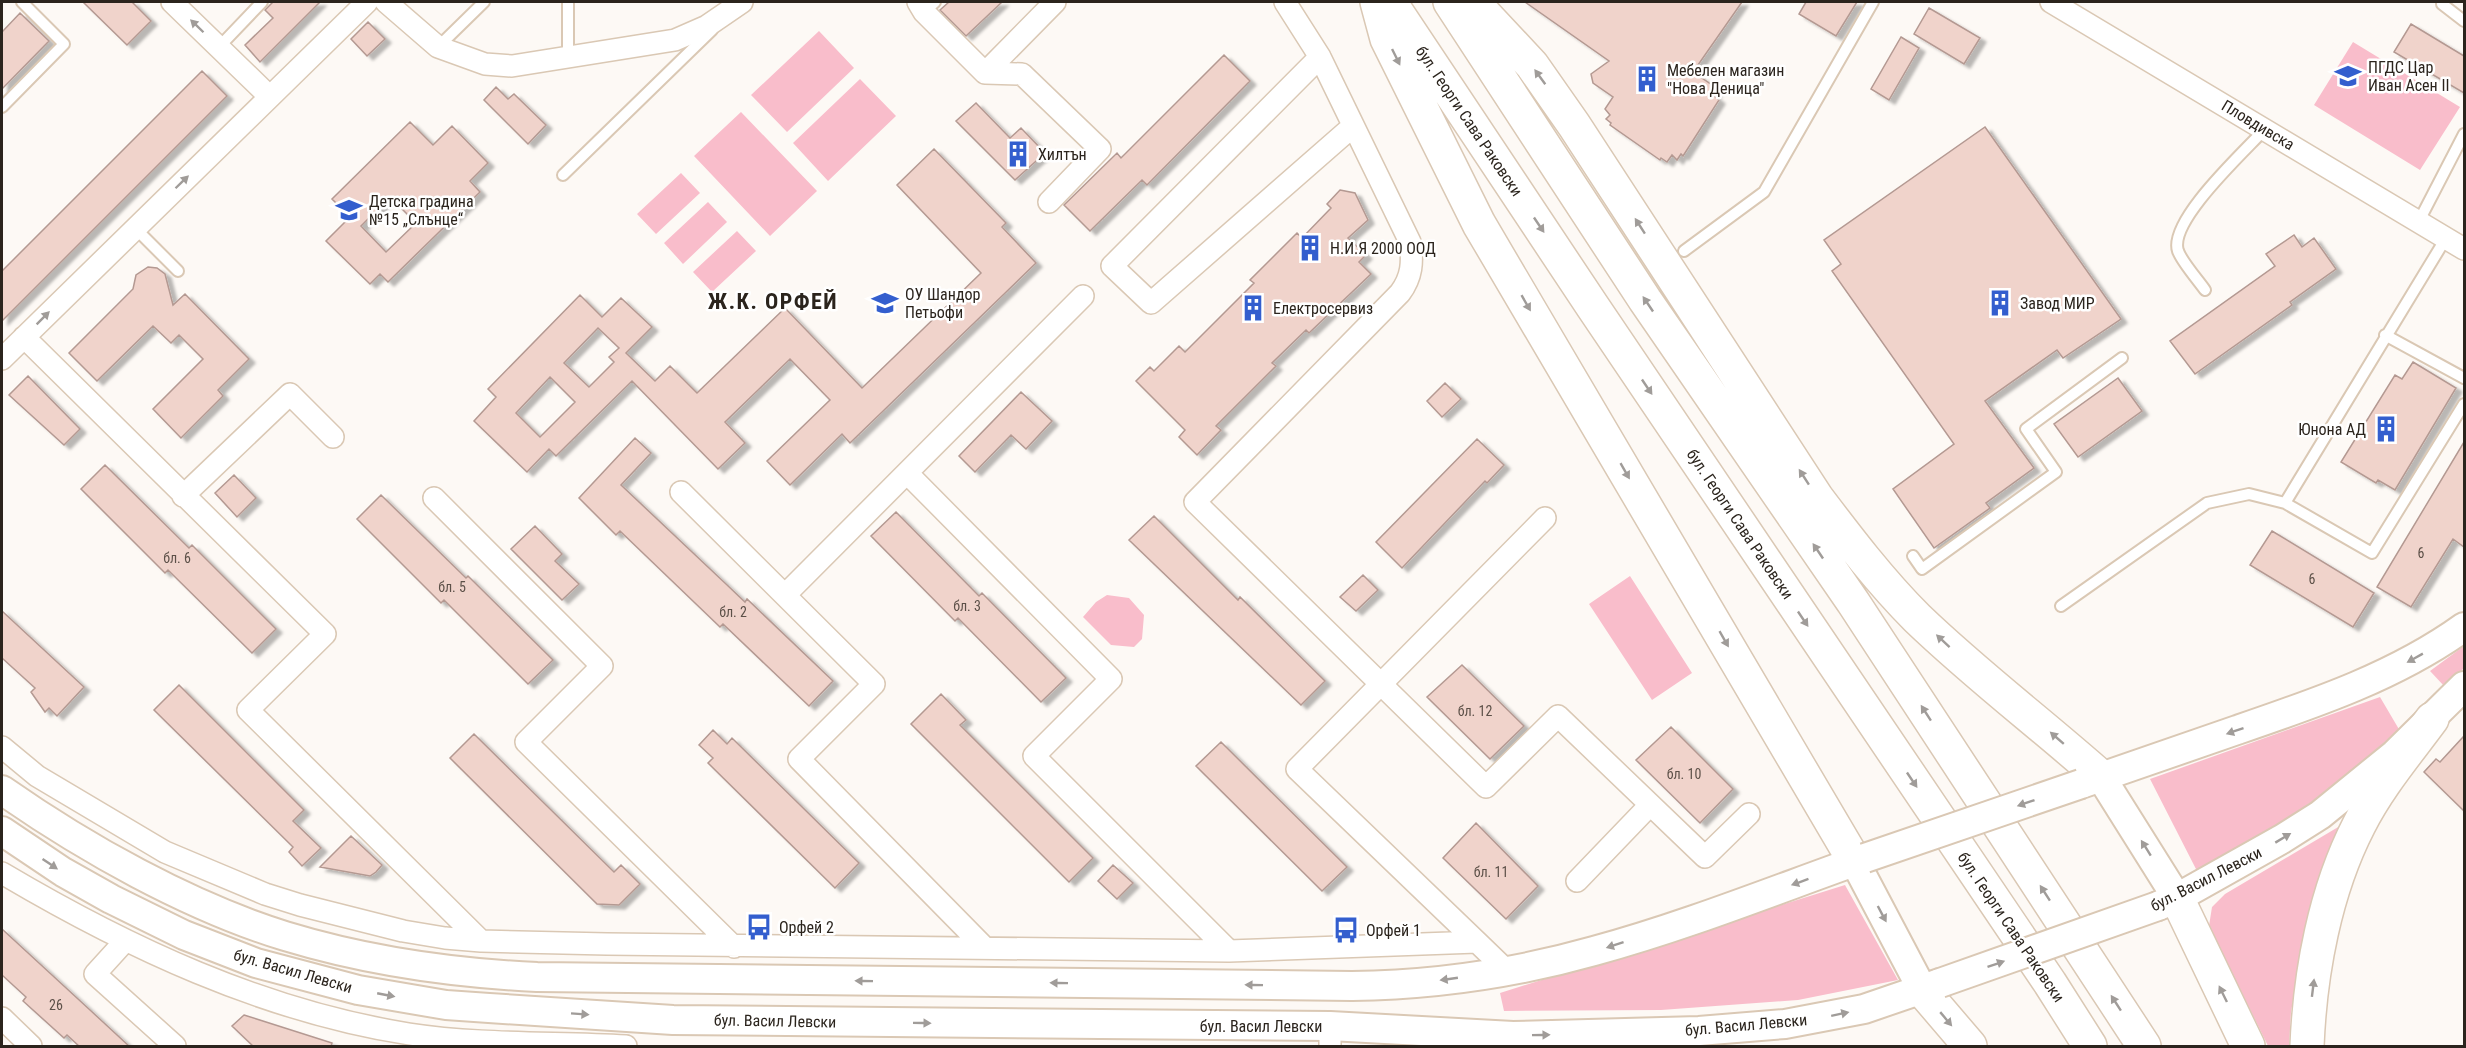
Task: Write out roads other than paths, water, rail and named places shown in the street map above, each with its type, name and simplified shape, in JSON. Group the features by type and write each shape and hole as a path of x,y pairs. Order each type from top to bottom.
{"main road":[{"path":"1377,2 1387,39 1479,224 1860,860 1932,987 1970,1047"},
{"name":"бул. Георги Сава Раковски","path":"1390,2 2090,1047"},
{"path":"1450,2 1645,300 1866,622 2144,1047"},
{"path":"1473,2 1532,65 1574,125 1817,498 1859,552 1898,597 1952,650 1988,679 2091,780 2168,902 2248,1047"},
{"name":"бул. Васил Левски","path":"2,790 54,827 103,855 253,924 348,953 458,972 582,978 1361,986 1429,982 1507,971 1594,952 1699,918 1860,860 2317,703 2358,686 2443,642 2464,627"},
{"name":"бул. Васил Левски","path":"2,831 63,872 101,894 200,941 256,963 328,982 446,1005 673,1020 1330,1036 1513,1036 1699,1031 1785,1024 1864,1009 1932,987 2168,902 2282,839 2320,814 2395,754 2464,686"},
{"path":"2307,1047 2315,967 2340,867 2359,824 2377,795 2432,719"}],"street":[{"path":"172,2 270,96"},
{"path":"2,359 367,2"},
{"path":"386,2 438,47 484,64 512,66 675,40 707,26 739,4"},
{"path":"985,73 1055,2"},
{"path":"1285,2 1320,57 1352,127 1410,242 1412,265 1407,284 1382,312 1195,502 1380,686 1486,787 1558,716 1705,857 1749,814"},
{"name":"Пловдивска","path":"2051,2 2464,249"},
{"path":"926,5 985,73 1022,74 1100,149 1049,202"},
{"path":"1320,57 1112,266 1151,303 1352,127"},
{"path":"786,594 1083,296"},
{"path":"24,337 325,634 248,710 481,941"},
{"path":"183,496 290,394 333,437"},
{"path":"907,473 1111,680 1034,756 1229,951"},
{"path":"681,492 874,684 799,759 985,948"},
{"path":"434,498 602,666 526,742 734,946"},
{"path":"1507,971 1298,769 1545,518"},
{"path":"2,747 37,776 165,852 233,881 300,905 403,931 481,941 734,946 1229,951 1477,942"},
{"path":"1577,881 1650,805"},
{"path":"2,873 62,909 125,941 205,976 250,993 411,1040 627,1047"},
{"path":"125,941 95,974 175,1047"},
{"path":"2,1018 31,1047"}],"lane":[{"path":"2,107 64,44 22,2"},
{"path":"219,47 262,2"},
{"path":"438,47 484,2"},
{"path":"568,2 568,58"},
{"path":"1683,251 1764,192 1873,2"},
{"path":"2444,2 2442,4 2464,21"},
{"path":"563,175 739,4"},
{"path":"2205,290 2178,251 2179,233 2198,200 2265,129"},
{"path":"2419,221 2464,134"},
{"path":"135,228 178,271"},
{"path":"2285,503 2446,238"},
{"path":"2385,335 2464,378"},
{"path":"1913,556 1922,569 2056,472 2026,429 2122,358"},
{"path":"2061,606 2206,503 2249,494 2285,503 2372,554 2464,404"}],"place":[{"name":"ПГДС Цар Иван Асен II","path":"2348,76"},
{"name":"Мебелен магазин \"Нова Деница\"","path":"1647,79"},
{"name":"Хилтън","path":"1018,154"},
{"name":"Детска градина №15 „Слънце“","path":"349,210"},
{"name":"Н.И.Я 2000 ООД","path":"1310,248"},
{"name":"ОУ Шандор Петьофи","path":"885,303"},
{"name":"Завод МИР","path":"2000,303"},
{"name":"Електросервиз","path":"1253,308"},
{"name":"Юнона АД","path":"2386,429"},
{"name":"Орфей 2","path":"759,927"},
{"name":"Орфей 1","path":"1346,930"}],"district":[{"name":"Ж.К. ОРФЕЙ","path":"773,301"}]}
